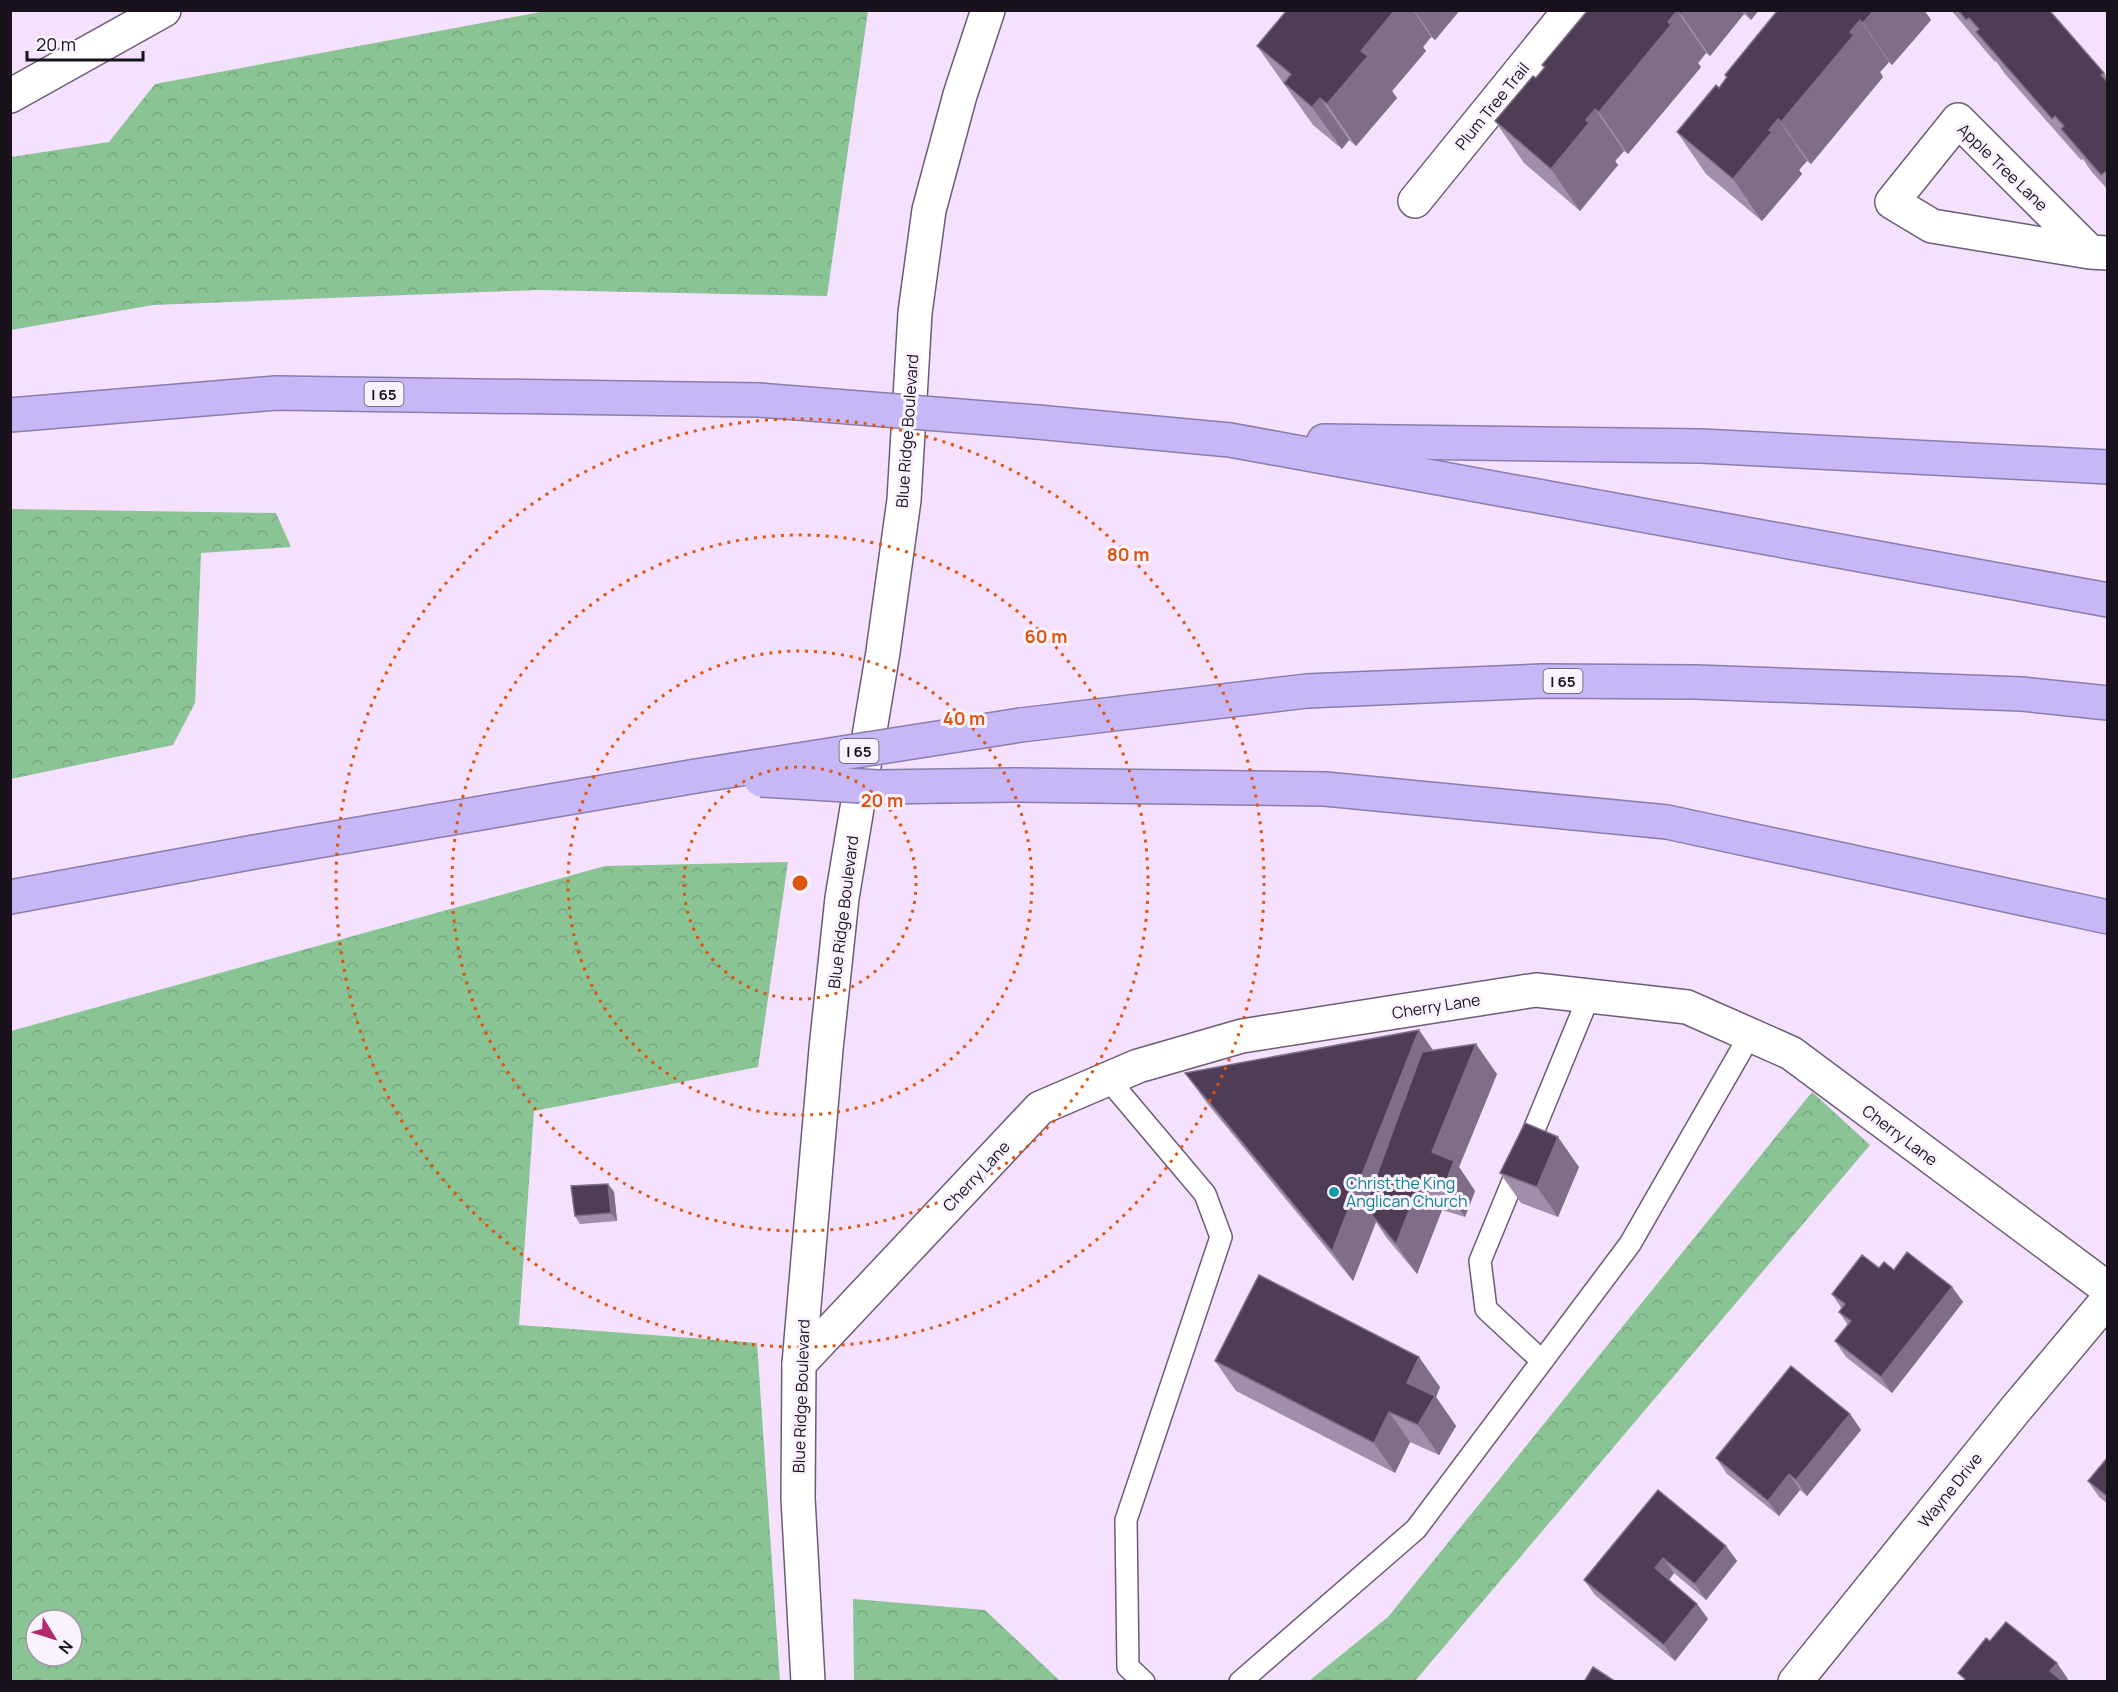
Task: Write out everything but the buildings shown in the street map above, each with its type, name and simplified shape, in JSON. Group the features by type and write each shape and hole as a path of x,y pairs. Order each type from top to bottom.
{"highway":[{"name":"I 65","path":"10,415 276,393 758,400 1037,422 1230,440 2108,600"},
{"path":"1230,440 1701,446 2108,466"},
{"name":"I 65","path":"10,897 254,852 696,776 1021,725 1307,691 1542,681 1707,682 2022,694 2108,703"},
{"path":"696,776 878,787 1013,785 1325,789 1667,822 2108,917"}],"street":[{"path":"10,96 164,10"},
{"name":"Blue Ridge Boulevard","path":"808,1682 798,1498 799,1364 826,1049 842,898 883,652 904,500 915,313 929,210 960,94 988,10"},
{"name":"Plum Tree Trail","path":"1415,201 1570,10"},
{"name":"Apple Tree Lane","path":"1958,120 2098,253 1932,226 1892,202 1958,120"},
{"name":"Cherry Lane","path":"799,1364 1040,1108 1138,1066 1242,1036 1536,990 1687,1007 1791,1053 2108,1289"},
{"name":"Wayne Drive","path":"1795,1682 2108,1299"}],"lane":[{"path":"1542,1361 1486,1309 1480,1261 1589,996"},
{"path":"1240,1682 1416,1529 1630,1244 1750,1035"},
{"path":"1108,1079 1205,1194 1221,1237 1126,1520 1128,1667 1144,1682"}],"green space":[{"path":"546,11 868,11 827,296 537,290 153,305 11,330 11,157 109,142 155,84"},
{"path":"11,509 276,513 291,547 201,553 195,703 173,745 11,779"},
{"path":"788,862 758,1067 534,1111 519,1325 757,1343 780,1681 11,1681 11,1031 605,866"},
{"path":"1812,1092 1870,1145 1415,1681 1309,1681 1388,1617"},
{"path":"853,1599 985,1610 1060,1681 854,1681"}],"place":[{"name":"Christ the King Anglican Church","path":"1334,1192"}]}
